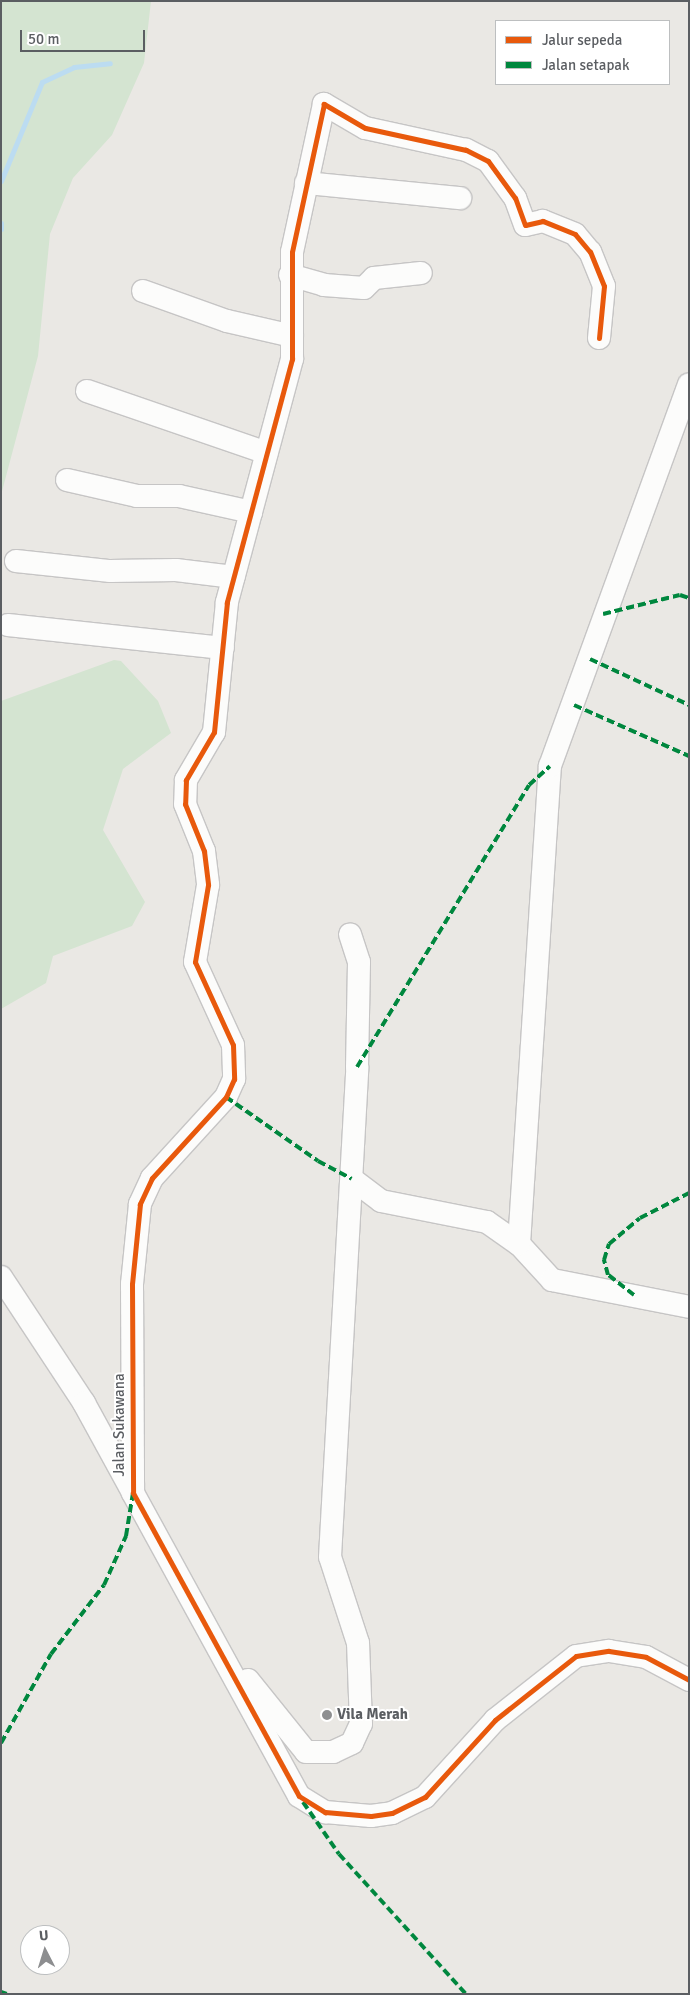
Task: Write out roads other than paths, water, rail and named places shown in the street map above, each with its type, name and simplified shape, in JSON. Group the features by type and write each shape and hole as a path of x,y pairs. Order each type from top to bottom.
{"street":[{"name":"Jalan Sukawana","path":"599,338 604,286 590,252 565,227 544,221 525,225 515,198 488,161 466,150 365,128 324,104 306,183 290,275 292,336 282,407 250,512 234,577 224,641 214,732 189,772 185,791 207,867 196,962 233,1045 234,1079 226,1097 152,1178 140,1204 132,1284 132,1493 213,1636 299,1796 325,1812 349,1816 392,1813 425,1797 495,1720 576,1656 609,1651 646,1657 689,1680"},
{"path":"306,183 460,198"},
{"path":"290,275 324,285 364,288 374,278 421,273"},
{"path":"143,291 227,321 292,336"},
{"path":"519,1244 550,766 689,385"},
{"path":"87,391 267,454"},
{"path":"67,480 137,496 179,496 250,512"},
{"path":"16,561 110,571 176,570 234,577"},
{"path":"8,625 224,641"},
{"path":"213,1636 306,1752 333,1752 352,1743 362,1724 358,1643 332,1569 330,1538 352,1179 359,962 350,934"},
{"path":"352,1179 381,1201 487,1222 519,1244 552,1280 689,1307"},
{"path":"1,1277 84,1403 132,1493"}],"waterway":[{"path":"1,181 42,82 74,67 110,63"},
{"path":"1,223 1,229"}],"place":[{"name":"Vila Merah","path":"327,1715"}]}
